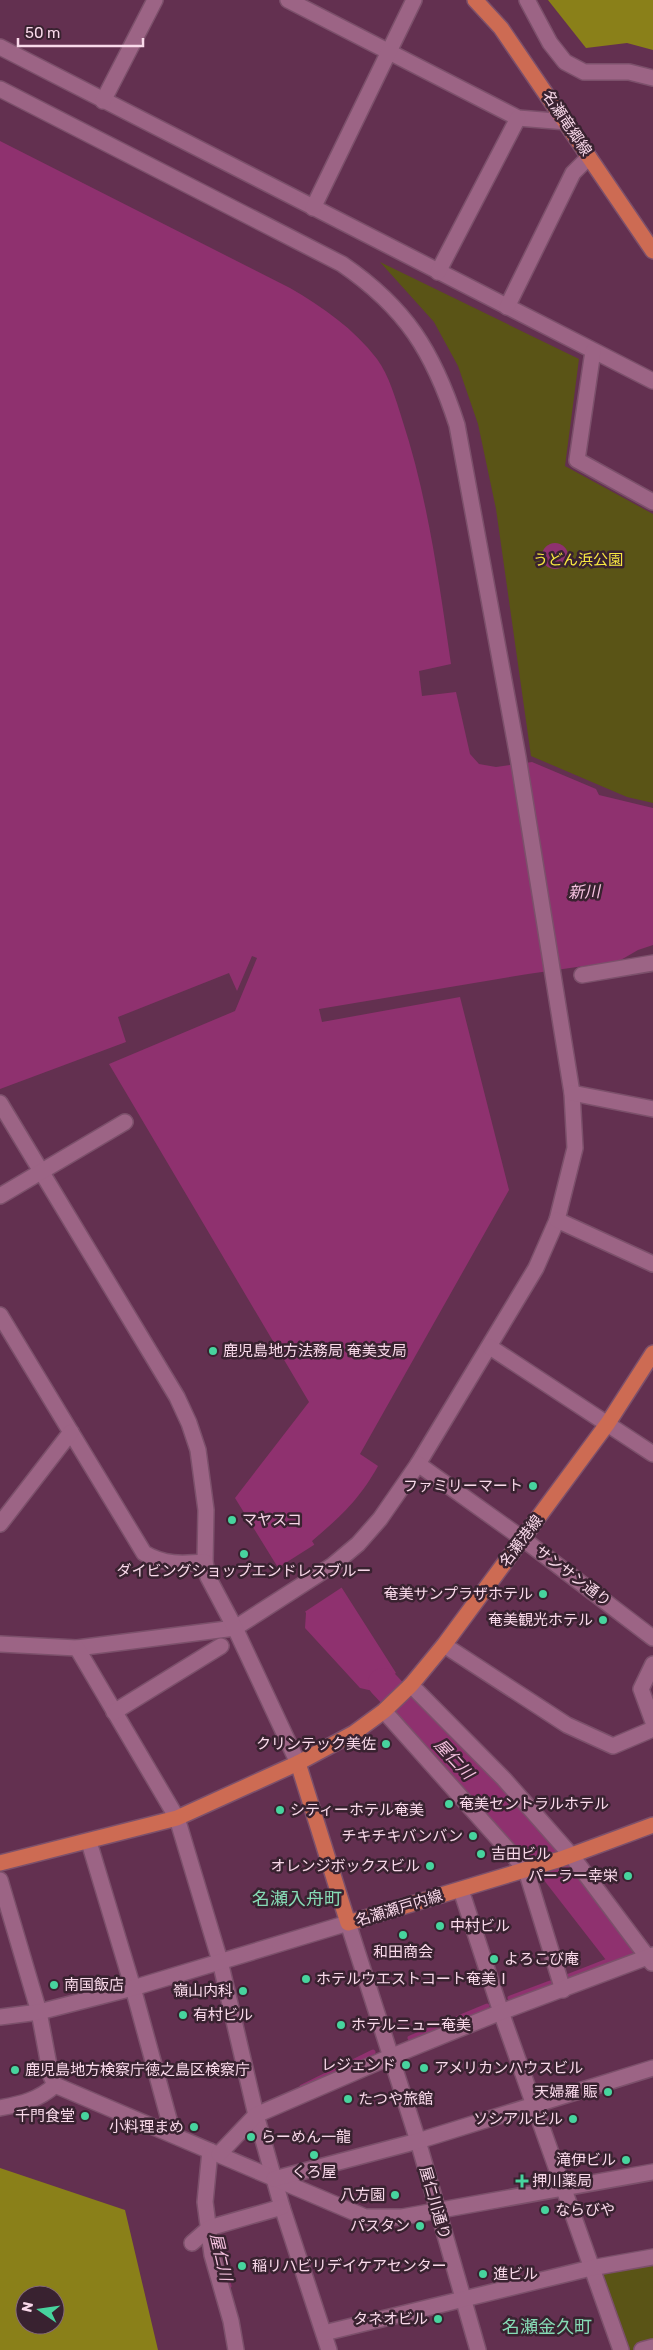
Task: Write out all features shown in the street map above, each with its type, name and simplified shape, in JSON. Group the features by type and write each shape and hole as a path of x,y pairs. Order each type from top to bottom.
{"main road":[{"name":"名瀬竜郷線","path":"475,0 501,28 567,122 653,251"},
{"name":"名瀬港線","path":"298,1763 354,1733 386,1709 410,1687 444,1645 608,1423 653,1353"},
{"path":"0,1863 89,1842 177,1818 298,1763"},
{"name":"名瀬瀬戸内線","path":"298,1763 348,1924 530,1869 653,1825"}],"street":[{"path":"103,101 155,0"},
{"path":"288,0 518,118 567,122"},
{"path":"313,208 414,0"},
{"path":"527,0 550,42 564,62 584,72 629,72 653,78"},
{"path":"0,47 653,381"},
{"path":"0,88 342,264 370,283 397,309 431,358 446,390 457,424 518,757 572,1093 575,1148 557,1220 536,1268 418,1464 380,1519 358,1544 334,1566 235,1628 76,1648 0,1644"},
{"path":"438,272 518,118"},
{"path":"507,307 573,173 589,156"},
{"path":"594,351 577,460 653,502"},
{"path":"582,975 653,963"},
{"path":"572,1093 653,1109"},
{"path":"0,1103 176,1397 189,1423 198,1450 206,1510 205,1562 215,1592 235,1628 298,1763"},
{"path":"0,1196 125,1122"},
{"path":"557,1220 653,1264"},
{"path":"0,1315 144,1553 156,1560 176,1565 205,1562"},
{"path":"490,1347 653,1454"},
{"path":"0,1524 71,1432"},
{"name":"サンサン通り","path":"418,1464 523,1539 653,1638"},
{"path":"444,1645 524,1699 568,1725 612,1746 653,1729"},
{"path":"114,1712 221,1646"},
{"path":"76,1648 177,1818 220,1960 256,2115 274,2179 329,2350"},
{"path":"653,1664 641,1689 653,1722"},
{"path":"236,2350 231,2321 212,2255 212,2227 205,2202 215,2152 256,2115 390,2057 501,2012 651,1959 504,1779 410,1687"},
{"path":"386,1709 530,1869 563,1990"},
{"path":"89,1842 173,2134"},
{"path":"0,1880 39,2012 55,2085"},
{"path":"461,1890 501,2012 620,2350"},
{"path":"0,2017 39,2012 132,1988 220,1960 348,1924"},
{"name":"屋仁川通り","path":"348,1924 418,2141 478,2350"},
{"path":"274,2179 418,2141 653,2068"},
{"path":"55,2085 366,2217 402,2217 653,2172"},
{"path":"0,2108 26,2103 45,2094 55,2085"},
{"path":"192,2243 212,2227 282,2207"},
{"path":"324,2333 591,2268 653,2257"},
{"path":"642,2350 653,2347"}],"green space":[{"name":"うどん浜公園","path":"380,262 579,359 565,466 653,514 653,803 627,797 531,756 496,509 478,424 458,366 434,322"},
{"path":"653,2257 653,2347 642,2350 621,2350 591,2268"}],"shaded area":[{"path":"548,0 653,0 653,50 627,43 586,48"},
{"path":"0,2168 125,2210 158,2350 0,2350"}],"water":[{"name":"新川","path":"0,141 290,288 326,311 348,328 368,348 385,372 392,388 411,449 426,510 442,602 451,664 419,671 422,696 456,692 470,754 479,764 496,767 532,762 596,789 599,795 653,808 653,945 638,950 619,961 528,974 319,1009 322,1022 460,997 509,1190 360,1454 378,1466 364,1489 349,1507 312,1541 396,1673 373,1691 360,1688 305,1628 306,1613 235,1498 309,1402 109,1064 235,1011 257,958 252,956 237,991 229,973 118,1017 126,1042 0,1089"},
{"path":"555,543 564,547 568,556 564,565 555,569 546,565 542,556 546,547"}],"pier":[{"path":"317,1543 344,1586 303,1613 276,1569"}],"waterway":[{"name":"屋仁川","path":"383,1683 538,1848 618,1951"},
{"name":"屋仁川","path":"564,1978 610,1960 618,1951"},
{"name":"屋仁川","path":"510,1998 550,1983"},
{"name":"屋仁川","path":"410,2038 487,2006"},
{"name":"屋仁川","path":"302,2087 373,2052"},
{"name":"屋仁川","path":"217,2244 229,2286"}],"place":[{"name":"鹿児島地方法務局 奄美支局","path":"213,1351"},
{"name":"ファミリーマート","path":"533,1486"},
{"name":"マヤスコ","path":"232,1520"},
{"name":"ダイビングショップエンドレスブルー","path":"244,1554"},
{"name":"奄美サンプラザホテル","path":"543,1594"},
{"name":"奄美観光ホテル","path":"603,1620"},
{"name":"クリンテック美佐","path":"386,1744"},
{"name":"奄美セントラルホテル","path":"449,1804"},
{"name":"シティーホテル奄美","path":"280,1810"},
{"name":"チキチキバンバン","path":"473,1836"},
{"name":"吉田ビル","path":"481,1854"},
{"name":"オレンジボックスビル","path":"430,1866"},
{"name":"パーラー幸栄","path":"628,1876"},
{"name":"中村ビル","path":"440,1926"},
{"name":"和田商会","path":"403,1935"},
{"name":"よろこび庵","path":"494,1959"},
{"name":"ホテルウエストコート奄美Ⅰ","path":"306,1979"},
{"name":"南国飯店","path":"54,1985"},
{"name":"嶺山内科","path":"243,1991"},
{"name":"有村ビル","path":"183,2015"},
{"name":"ホテルニュー奄美","path":"341,2025"},
{"name":"レジェンド","path":"406,2065"},
{"name":"アメリカンハウスビル","path":"424,2068"},
{"name":"鹿児島地方検察庁徳之島区検察庁","path":"15,2070"},
{"name":"天婦羅 賑","path":"608,2092"},
{"name":"たつや旅館","path":"348,2099"},
{"name":"千門食堂","path":"85,2116"},
{"name":"ソシアルビル","path":"573,2119"},
{"name":"小料理まめ","path":"194,2127"},
{"name":"らーめん一龍","path":"251,2137"},
{"name":"くろ屋","path":"314,2155"},
{"name":"滝伊ビル","path":"626,2160"},
{"name":"押川薬局","path":"522,2181"},
{"name":"八方園","path":"395,2195"},
{"name":"ならびや","path":"545,2210"},
{"name":"パスタン","path":"420,2226"},
{"name":"稲リハビリデイケアセンター","path":"242,2266"},
{"name":"進ビル","path":"483,2274"},
{"name":"タネオビル","path":"438,2319"}],"district":[{"name":"名瀬入舟町","path":"297,1899"},
{"name":"名瀬金久町","path":"547,2327"}]}
